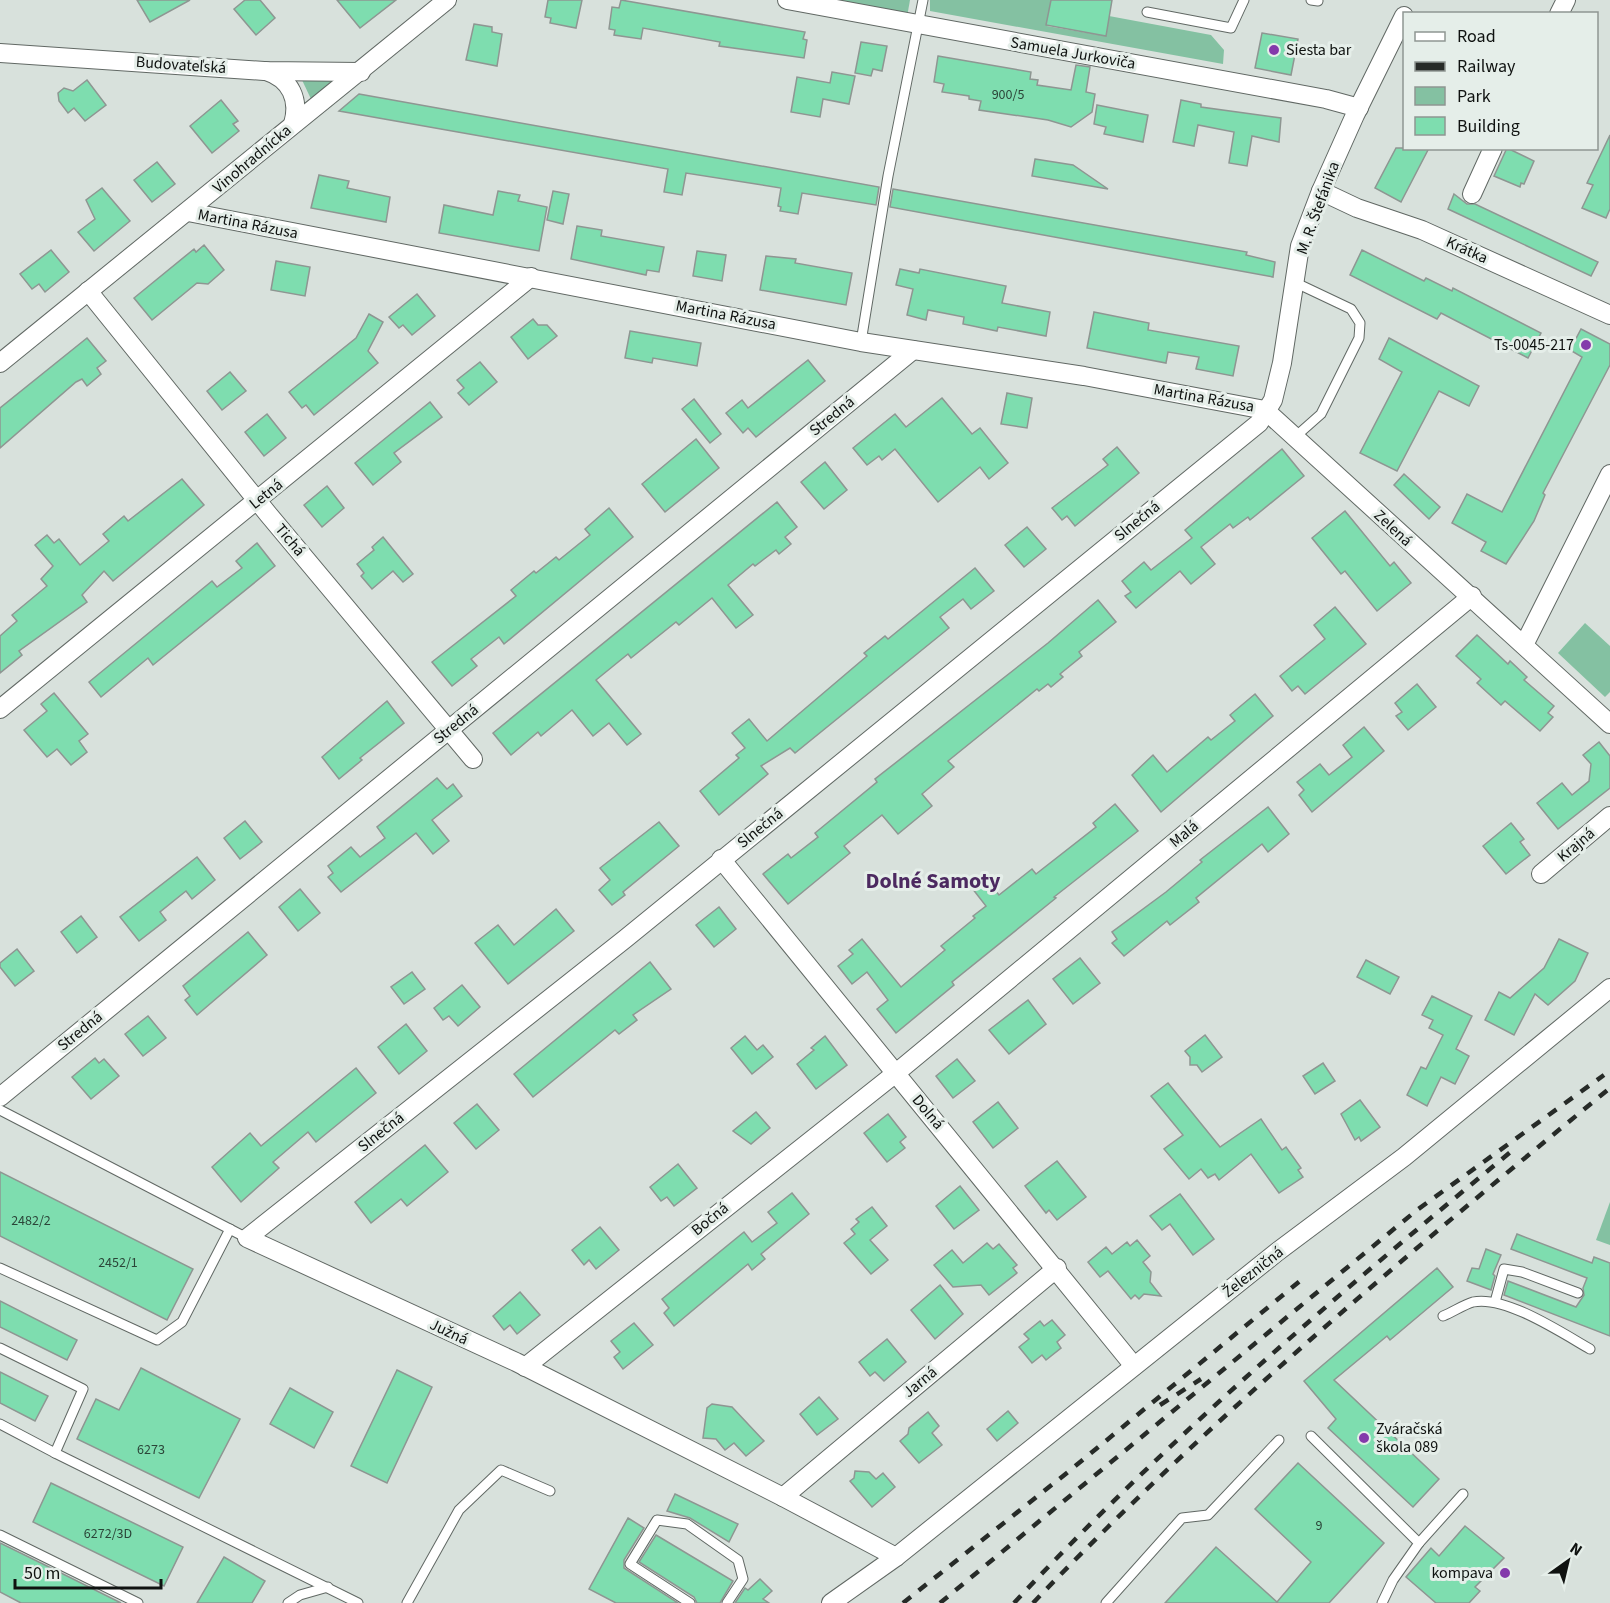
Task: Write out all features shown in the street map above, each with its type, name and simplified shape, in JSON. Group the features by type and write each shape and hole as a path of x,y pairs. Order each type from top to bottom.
{"street":[{"name":"Vinohradnícka","path":"0,363 447,0"},
{"name":"Samuela Jurkoviča","path":"787,0 1326,99 1359,108"},
{"name":"M. R. Štefánika","path":"1265,410 1273,400 1282,363 1300,246 1321,190 1403,19"},
{"name":"Budovateľská","path":"0,52 264,70 361,72"},
{"path":"264,70 285,81 292,90 296,113 293,124"},
{"path":"1472,194 1492,150"},
{"name":"Krátka","path":"1321,190 1357,208 1422,230 1610,315"},
{"name":"Martina Rázusa","path":"188,212 861,342 1084,376 1265,410"},
{"name":"Letná","path":"0,709 531,277"},
{"name":"Tichá","path":"88,291 473,759"},
{"name":"Stredná","path":"0,1097 913,350"},
{"name":"Zelená","path":"1265,410 1610,724"},
{"name":"Slnečná","path":"247,1238 721,860 1259,423 1265,410"},
{"path":"1524,645 1610,474"},
{"name":"Malá","path":"896,1073 1472,596"},
{"name":"Krajná","path":"1541,873 1610,816"},
{"name":"Dolná","path":"721,860 1057,1268 1134,1366"},
{"name":"Železničná","path":"831,1603 896,1557 1277,1252 1404,1157 1610,988"},
{"name":"Bočná","path":"525,1367 896,1073"},
{"name":"Južná","path":"247,1238 525,1367 783,1497 896,1557"},
{"name":"Jarná","path":"783,1497 1057,1268"}],"lane":[{"path":"861,342 888,176 923,0"},
{"path":"1147,12 1231,28 1244,0"},
{"path":"1294,282 1351,309 1360,323 1359,338 1321,414 1295,437"},
{"name":"Južná","path":"0,1110 247,1238"},
{"path":"0,1268 157,1340 182,1322 230,1229"},
{"path":"1495,1302 1504,1269 1522,1272 1578,1293"},
{"path":"1443,1316 1474,1302 1495,1302 1545,1324 1590,1349"},
{"path":"0,1348 83,1389 54,1453"},
{"path":"0,1424 358,1603"},
{"path":"1311,1436 1419,1543"},
{"path":"1106,1603 1182,1518 1208,1515 1279,1440"},
{"path":"407,1603 459,1510 501,1470 549,1491"},
{"path":"1382,1603 1393,1580 1419,1543 1463,1494"},
{"path":"690,1603 630,1564 657,1520 687,1524 738,1560 743,1579 727,1603"},
{"path":"0,1535 138,1603"},
{"path":"288,1603 300,1595 328,1587"}],"green space":[{"path":"814,0 910,0 907,17"},
{"path":"930,0 1051,0 1047,26 1105,36 1109,16 1211,35 1224,50 1223,64 930,11"},
{"path":"302,80 333,80 311,99"},
{"path":"1585,623 1610,646 1610,692 1605,697 1558,653"},
{"path":"1610,1202 1610,1245 1596,1240"}],"building":[{"path":"137,0 190,0 150,22"},
{"path":"245,0 260,0 275,18 256,35 234,9"},
{"path":"337,0 396,0 360,28"},
{"path":"548,0 582,0 576,28 550,23 551,18 545,17"},
{"path":"621,0 805,32 803,39 807,40 804,58 719,46 720,42 643,28 641,39 614,35 615,30 609,29 612,7 619,8"},
{"path":"1051,0 1112,0 1106,36 1046,25"},
{"path":"474,24 492,27 492,32 502,34 497,66 466,60"},
{"path":"1262,33 1298,39 1291,75 1255,68"},
{"path":"861,42 887,46 882,71 873,69 871,76 855,73"},
{"path":"938,56 1031,72 1030,79 1038,80 1037,85 1071,90 1076,65 1090,67 1086,92 1095,94 1092,112 1071,127 1048,120 979,110 981,101 969,99 969,96 942,92 944,84 934,82"},
{"path":"832,72 855,76 849,104 823,99 820,117 791,112 797,77 830,83"},
{"path":"87,80 106,105 85,121 74,108 68,113 59,101 58,93 64,88 73,91"},
{"path":"359,94 879,187 876,205 802,193 798,214 780,211 781,207 778,206 781,188 686,173 682,195 664,192 668,169 339,111"},
{"path":"221,100 238,121 233,124 239,131 212,153 190,126"},
{"path":"1181,100 1201,104 1201,107 1281,118 1279,142 1252,136 1247,166 1229,163 1234,132 1198,125 1194,146 1173,142"},
{"path":"1097,105 1148,115 1143,142 1104,134 1106,127 1094,124"},
{"path":"1610,135 1610,209 1606,218 1582,208 1593,185 1587,183"},
{"path":"1396,148 1428,150 1401,202 1375,188"},
{"path":"1506,150 1511,150 1534,161 1524,184 1521,183 1520,187 1494,176"},
{"path":"1035,159 1073,165 1108,189 1032,176"},
{"path":"157,162 175,184 152,202 134,180"},
{"path":"319,175 349,181 347,188 390,197 386,222 311,208"},
{"path":"102,188 130,221 94,251 78,232 95,219 86,200"},
{"path":"893,189 1247,252 1246,255 1275,262 1273,277 890,207"},
{"path":"498,191 520,195 518,201 547,207 539,251 439,233 444,205 493,215"},
{"path":"553,191 569,194 563,224 547,220"},
{"path":"1454,194 1467,204 1475,204 1598,262 1591,276 1448,209"},
{"path":"577,226 602,230 601,236 664,247 659,272 647,270 646,275 571,259"},
{"path":"204,245 224,270 208,284 197,283 152,320 134,298 194,249 196,252"},
{"path":"51,250 69,272 45,292 39,284 32,289 20,274"},
{"path":"1362,250 1424,281 1426,278 1452,291 1453,288 1541,333 1528,358 1441,313 1437,319 1350,275"},
{"path":"697,251 726,255 722,281 693,276"},
{"path":"766,256 796,259 795,263 852,273 846,305 760,290"},
{"path":"276,261 310,267 305,296 271,290"},
{"path":"900,269 919,273 920,269 1006,286 1002,303 1050,312 1046,336 998,327 997,331 963,324 964,317 928,310 926,320 907,315 913,289 896,285"},
{"path":"417,294 435,316 412,335 403,325 399,328 389,317"},
{"path":"1094,312 1149,323 1148,330 1239,346 1233,376 1196,369 1199,357 1168,352 1166,363 1087,348"},
{"path":"369,314 383,322 368,351 378,363 314,415 306,405 302,408 289,392 356,338"},
{"path":"533,319 538,325 547,325 557,336 528,359 511,337"},
{"path":"1581,329 1610,344 1610,365 1543,493 1545,495 1534,521 1506,564 1481,551 1486,542 1452,523 1467,494 1502,512 1582,357 1570,350"},
{"path":"630,331 701,343 697,366 653,358 652,363 625,358"},
{"path":"87,338 106,361 97,368 101,374 87,386 82,379 76,382 0,448 0,408"},
{"path":"1389,338 1479,386 1469,406 1439,391 1397,471 1360,453 1402,372 1379,359"},
{"path":"808,360 825,381 756,437 748,428 743,433 726,413 742,400 748,408"},
{"path":"480,362 497,382 469,405 458,393 464,388 457,380"},
{"path":"230,372 246,391 222,410 207,391"},
{"path":"1007,393 1032,398 1027,428 1001,424"},
{"path":"942,398 972,434 980,428 1008,463 989,479 980,467 938,502 895,449 882,460 879,456 867,465 853,448 895,414 906,427"},
{"path":"694,399 721,434 710,443 682,409"},
{"path":"430,402 442,417 394,453 401,462 373,485 355,463"},
{"path":"267,414 286,438 264,456 245,432"},
{"path":"696,439 719,468 665,512 642,484"},
{"path":"1117,447 1139,473 1075,526 1067,516 1062,520 1052,508 1108,465 1103,459"},
{"path":"1282,449 1304,476 1250,520 1248,517 1233,528 1230,524 1201,547 1215,564 1191,584 1180,571 1136,608 1125,596 1131,592 1122,581 1144,562 1151,570 1192,538 1185,530"},
{"path":"825,462 847,490 824,509 801,482"},
{"path":"1404,474 1440,507 1429,519 1394,485"},
{"path":"182,479 204,505 113,581 104,571 82,595 87,602 19,651 22,655 0,673 0,636 17,621 12,615 47,586 41,579 53,566 35,545 47,535 54,543 59,539 80,565 109,541 103,534 124,516 128,521"},
{"path":"327,486 344,508 322,527 304,505"},
{"path":"777,502 797,527 785,537 791,544 779,554 776,550 755,566 753,564 728,585 753,615 736,628 712,598 679,625 676,622 631,658 628,654 596,680 641,734 627,745 609,723 593,736 572,710 541,736 538,732 511,755 493,733"},
{"path":"609,508 633,537 504,644 499,637 471,659 477,666 452,686 432,662 516,596 511,590 534,571 536,573 556,557 559,560 590,535 585,529"},
{"path":"1345,511 1390,566 1394,562 1411,583 1377,611 1345,571 1341,574 1312,538"},
{"path":"1027,527 1046,549 1024,567 1005,545"},
{"path":"383,537 413,574 403,582 393,571 372,589 361,576 364,573 357,564 374,550 372,547"},
{"path":"257,543 275,566 153,665 148,658 101,697 89,682 212,581 217,587 242,568 236,561"},
{"path":"975,568 994,591 971,609 963,599 940,617 949,628 795,753 790,748 761,766 768,774 719,815 700,791 739,758 736,755 745,748 732,733 749,719 767,741 867,656 864,653 885,636 888,639"},
{"path":"1098,600 1116,622 1079,652 1082,656 1060,674 1063,677 1051,687 1048,684 1039,691 1037,689 948,761 954,767 922,794 932,806 898,834 882,815 844,846 850,853 788,904 763,874 788,854 791,858 818,837 815,833 877,782 875,779 1048,643"},
{"path":"1335,607 1366,644 1305,694 1298,686 1292,691 1280,676 1325,639 1314,625"},
{"path":"1477,635 1508,664 1510,661 1527,677 1524,680 1554,706 1548,713 1553,717 1540,731 1505,701 1501,705 1477,683 1481,679 1456,656"},
{"path":"1417,684 1436,707 1408,730 1396,716 1402,712 1395,703"},
{"path":"54,693 88,734 79,741 87,752 71,765 57,749 47,757 24,730 47,711 41,704"},
{"path":"1255,694 1273,716 1161,812 1132,775 1153,755 1167,772 1208,737 1211,740 1235,721 1230,715"},
{"path":"387,701 404,723 360,758 362,760 339,779 322,757"},
{"path":"1364,727 1384,751 1312,812 1299,795 1304,790 1297,782 1320,764 1329,775 1352,757 1343,745"},
{"path":"1599,742 1610,756 1610,788 1558,829 1537,803 1562,783 1572,795 1589,781 1591,764 1583,755"},
{"path":"437,778 447,789 453,784 462,796 432,820 449,841 433,854 416,833 341,892 328,877 333,873 328,866 351,847 360,857 385,838 377,827"},
{"path":"1115,804 1138,831 952,982 954,985 896,1033 877,1009 888,1000 867,972 852,984 838,966 853,954 849,950 862,939 901,987 945,950 941,946 986,906 972,888 985,877 999,895 1032,869 1036,874 1096,827 1093,823"},
{"path":"1268,807 1289,834 1268,852 1262,844 1196,898 1199,902 1170,925 1167,921 1124,956 1112,943 1117,939 1112,932 1166,892 1202,862 1200,860"},
{"path":"245,821 262,842 240,859 224,838"},
{"path":"659,822 679,846 623,892 625,895 612,905 599,890 610,880 600,868"},
{"path":"1511,823 1524,839 1520,842 1530,855 1506,874 1483,846"},
{"path":"197,857 215,880 192,899 186,891 160,912 166,920 139,941 120,917"},
{"path":"300,889 320,913 298,931 279,907"},
{"path":"719,907 736,929 714,947 696,925"},
{"path":"556,909 574,931 508,984 475,943 498,925 514,945"},
{"path":"81,916 97,937 77,953 61,932"},
{"path":"248,932 267,955 197,1015 185,1000 190,996 183,986"},
{"path":"1559,939 1588,953 1575,981 1548,1005 1535,994 1514,1035 1485,1020 1499,992 1510,998 1544,968"},
{"path":"17,949 34,971 15,986 0,967 0,963"},
{"path":"1080,958 1100,983 1073,1004 1053,979"},
{"path":"1366,960 1399,977 1390,994 1357,977"},
{"path":"650,962 671,989 633,1015 637,1020 619,1034 615,1030 533,1097 514,1074"},
{"path":"412,972 425,989 404,1004 391,987"},
{"path":"462,985 480,1007 458,1026 449,1016 443,1020 434,1008"},
{"path":"1432,996 1472,1016 1456,1049 1469,1056 1455,1084 1441,1077 1427,1106 1407,1095 1421,1067 1426,1069 1443,1035 1429,1028 1433,1020 1422,1015"},
{"path":"1028,1000 1046,1024 1009,1054 989,1030"},
{"path":"148,1016 166,1038 143,1056 125,1034"},
{"path":"406,1024 427,1051 399,1074 378,1047"},
{"path":"1205,1035 1222,1057 1202,1072 1197,1065 1190,1065 1190,1057 1185,1051"},
{"path":"745,1036 757,1050 763,1045 773,1057 752,1074 731,1048"},
{"path":"825,1036 847,1065 816,1089 797,1064 814,1050 811,1048"},
{"path":"95,1058 99,1063 104,1059 119,1076 91,1099 72,1077"},
{"path":"957,1059 975,1081 953,1098 936,1076"},
{"path":"1323,1063 1335,1081 1315,1094 1303,1076"},
{"path":"356,1068 376,1093 316,1142 308,1132 273,1162 279,1168 241,1202 212,1167 250,1133 261,1146"},
{"path":"1168,1083 1220,1147 1261,1119 1282,1150 1286,1147 1301,1168 1298,1170 1303,1177 1279,1193 1251,1154 1219,1180 1215,1174 1208,1178 1201,1169 1189,1179 1164,1149 1183,1135 1151,1096"},
{"path":"1360,1100 1380,1127 1361,1141 1359,1137 1355,1140 1341,1114"},
{"path":"998,1102 1018,1128 993,1148 973,1122"},
{"path":"477,1104 499,1130 476,1149 454,1123"},
{"path":"756,1112 770,1128 751,1144 733,1131"},
{"path":"888,1114 906,1137 900,1142 905,1148 887,1162 864,1133"},
{"path":"425,1145 448,1172 407,1206 401,1199 371,1223 355,1202"},
{"path":"1057,1161 1086,1197 1057,1220 1049,1210 1046,1213 1025,1186"},
{"path":"678,1164 697,1188 674,1206 667,1197 661,1201 650,1187"},
{"path":"0,1172 193,1269 167,1320 0,1236"},
{"path":"960,1186 979,1210 954,1229 936,1206"},
{"path":"792,1193 809,1214 761,1254 765,1259 752,1270 748,1264 674,1326 664,1313 669,1308 662,1299 744,1232 752,1242 777,1223 768,1212"},
{"path":"1180,1194 1214,1239 1193,1255 1170,1224 1162,1230 1150,1216"},
{"path":"872,1207 887,1226 870,1240 888,1260 871,1274 844,1243 855,1234 851,1229 859,1222 856,1219"},
{"path":"600,1227 619,1250 596,1269 589,1260 584,1265 572,1250"},
{"path":"1517,1234 1592,1263 1594,1257 1610,1263 1610,1336 1504,1295 1508,1281 1576,1307 1584,1295 1583,1288 1587,1278 1511,1249"},
{"path":"1137,1240 1150,1256 1143,1262 1151,1272 1150,1282 1161,1296 1144,1294 1139,1299 1135,1295 1131,1299 1108,1271 1100,1277 1088,1262 1106,1247 1112,1254 1127,1242 1130,1246"},
{"path":"987,1243 993,1249 999,1244 1017,1265 1013,1268 1017,1273 989,1295 981,1285 953,1287 934,1265 952,1250 963,1263"},
{"path":"1486,1249 1501,1255 1493,1274 1495,1276 1491,1290 1467,1281 1472,1268 1479,1269"},
{"path":"1437,1268 1453,1287 1390,1340 1387,1336 1334,1380 1439,1479 1413,1507 1328,1428 1336,1419 1304,1381"},
{"path":"940,1285 963,1314 935,1339 911,1310"},
{"path":"520,1292 540,1315 517,1334 510,1325 504,1330 493,1316"},
{"path":"0,1301 77,1340 67,1360 0,1327"},
{"path":"1052,1320 1065,1335 1057,1342 1061,1348 1046,1360 1042,1355 1032,1363 1019,1347 1029,1339 1024,1334 1040,1321 1044,1326"},
{"path":"634,1323 653,1345 623,1369 614,1357 620,1352 611,1341"},
{"path":"887,1339 906,1362 884,1381 875,1372 870,1376 859,1362"},
{"path":"141,1368 240,1419 199,1498 77,1439 96,1399 119,1410"},
{"path":"397,1370 432,1387 387,1483 351,1466"},
{"path":"0,1372 48,1396 35,1421 0,1403"},
{"path":"290,1388 333,1412 314,1448 270,1424"},
{"path":"819,1397 838,1419 817,1435 800,1414"},
{"path":"712,1404 732,1407 764,1441 746,1456 734,1443 725,1450 716,1439 703,1438 707,1408"},
{"path":"1008,1411 1018,1423 997,1441 987,1429"},
{"path":"928,1412 939,1426 932,1433 942,1445 919,1463 900,1441 908,1434 909,1428"},
{"path":"1298,1463 1384,1543 1329,1603 1165,1603 1216,1547 1277,1602 1311,1562 1255,1509"},
{"path":"855,1471 869,1472 876,1479 883,1473 895,1487 872,1507 850,1481 854,1478"},
{"path":"51,1483 183,1547 164,1586 33,1522"},
{"path":"675,1494 738,1524 729,1542 690,1518 667,1511"},
{"path":"628,1518 644,1528 624,1560 624,1568 678,1603 616,1603 589,1589"},
{"path":"1465,1526 1504,1558 1475,1587 1480,1591 1469,1603 1436,1603 1406,1577 1431,1548 1439,1556"},
{"path":"656,1535 733,1581 720,1603 697,1603 694,1597 639,1562"},
{"path":"0,1543 121,1603 21,1603 0,1592"},
{"path":"224,1557 265,1581 252,1603 197,1603"},
{"path":"760,1579 772,1591 763,1599 769,1603 735,1603 745,1588 748,1590"}],"railway":[{"path":"940,1603 1417,1210 1604,1075"},
{"path":"1033,1603 1101,1534 1241,1401 1461,1211 1610,1088"},
{"path":"1014,1603 1132,1483 1256,1368 1513,1150"},
{"path":"903,1603 1068,1472 1306,1276"},
{"path":"1160,1405 1201,1379"}],"place":[{"name":"Siesta bar","path":"1274,50"},
{"name":"Ts-0045-217","path":"1586,345"},
{"name":"Zváračská škola 089","path":"1364,1438"},
{"name":"kompava","path":"1505,1573"}],"district":[{"name":"Dolné Samoty","path":"933,881"}]}
